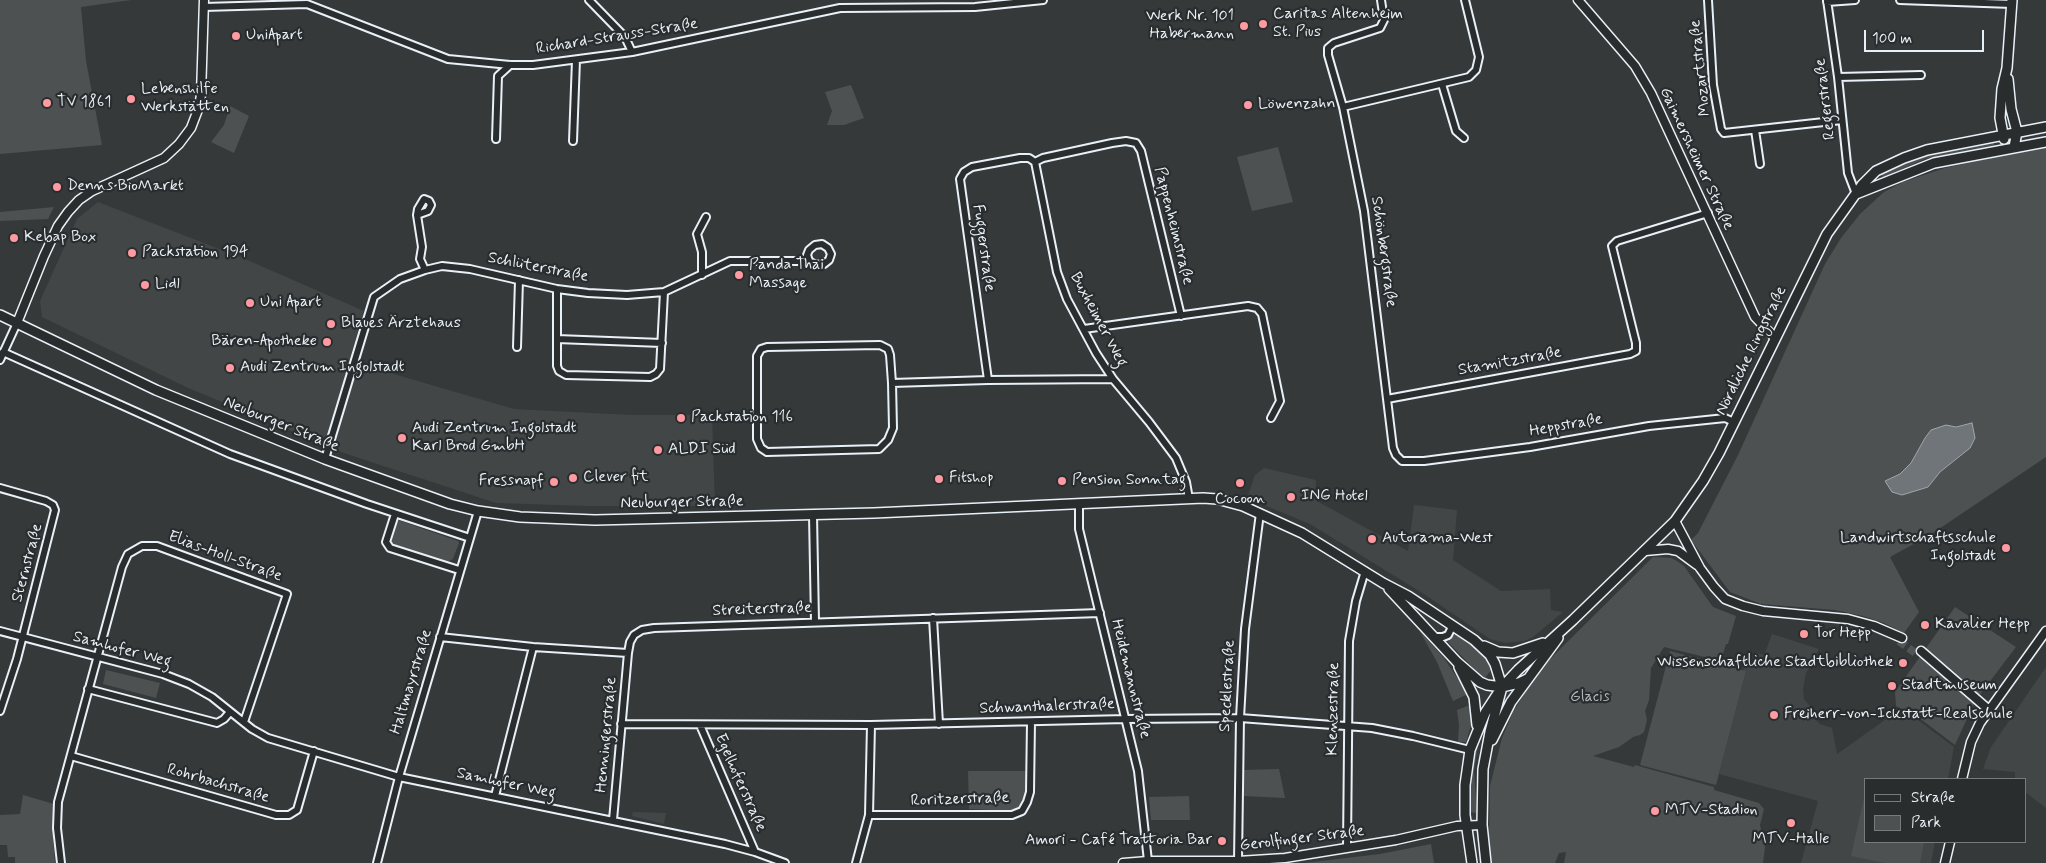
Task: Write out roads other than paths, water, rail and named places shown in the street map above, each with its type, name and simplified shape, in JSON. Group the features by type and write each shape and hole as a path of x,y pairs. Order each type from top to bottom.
{"main road":[{"path":"2012,2 2007,68 2002,89 2000,118 2003,135 2014,148"},
{"path":"2007,68 2011,109 2017,132 2014,148"},
{"name":"Nördliche Ringstraße","path":"1568,625 1675,521 1703,481 1827,234 1870,176 1904,158 1927,150 2046,127"},
{"path":"1856,194 1934,163 2046,142"},
{"name":"Neuburger Straße","path":"0,315 156,390 324,459 450,504 478,511 520,516 595,520 813,515 1189,499 1225,501 1260,513 1302,533 1383,583 1415,600 1482,646 1492,650 1513,653 1548,641"},
{"name":"Neuburger Straße","path":"1383,583 1457,662 1487,685 1502,687 1495,664 1482,646"},
{"path":"1472,863 1466,825 1465,786 1470,750 1477,728 1502,687 1548,641 1568,625"},
{"path":"1484,759 1511,702 1568,625"},
{"name":"Neuburger Straße","path":"1457,662 1474,697 1478,714 1477,728"},
{"path":"1502,687 1527,679"},
{"path":"1486,863 1482,824 1484,759 1502,687"}],"street":[{"path":"590,0 625,37 632,52"},
{"path":"838,0 840,8"},
{"name":"Richard-Strauss-Straße","path":"204,3 298,2 319,7 448,60 510,66 533,65 632,52 840,8 975,7 1043,0"},
{"name":"Schönbergstraße","path":"1381,0 1384,20 1380,28 1334,43 1328,48 1328,55 1342,107 1364,211 1393,448 1396,455 1402,461"},
{"path":"1342,107 1469,77 1476,70 1479,57 1465,0"},
{"name":"Gaimersheimer Straße","path":"1578,0 1634,66 1663,118 1755,317 1775,338"},
{"name":"Mozartstraße","path":"1708,0 1712,85 1721,129 1724,133 1756,130"},
{"path":"1827,1 1855,0"},
{"path":"1900,0 2012,2"},
{"name":"Regerstraße","path":"1827,1 1838,77 1848,174 1856,194"},
{"path":"0,360 44,256 58,226 68,212 79,200 92,191 164,158 176,148 191,128 196,119 201,95 204,3"},
{"path":"573,141 576,60"},
{"path":"496,139 498,76 510,66"},
{"path":"1838,77 1921,75"},
{"path":"1442,84 1456,131 1464,138"},
{"path":"1760,164 1756,130 1842,120"},
{"name":"Fuggerstraße","path":"988,380 960,179 964,172 972,167 1020,158 1029,158 1035,162 1043,158 1112,143 1126,141 1136,143"},
{"name":"Pappenheimstraße","path":"1136,143 1141,151 1181,316"},
{"name":"Buxheimer Weg","path":"1035,162 1057,272 1067,298 1096,353 1113,379 1150,422 1176,458 1186,482 1189,499"},
{"name":"Stamitzstraße","path":"1388,399 1630,354 1636,351 1636,343 1612,246 1618,242 1708,213"},
{"path":"417,215 422,247 420,259 425,270"},
{"path":"702,275 702,252 697,234 706,217"},
{"name":"Schlüterstraße","path":"324,459 374,297 400,279 442,266 557,289 588,293 627,294 664,292 730,261 809,261"},
{"path":"517,347 519,280"},
{"path":"557,289 557,366 559,371 566,375 650,376 656,374 660,369 664,292"},
{"path":"1084,329 1248,306 1257,308 1262,314 1280,401 1271,418"},
{"path":"557,339 662,342"},
{"path":"880,345 888,349 890,355 892,383 893,428 888,440 879,449 767,452 761,448 757,439 757,356 762,349 767,347 880,345"},
{"path":"3,352 230,454 395,514 470,538"},
{"path":"892,383 1113,379"},
{"name":"Heppstraße","path":"1402,461 1424,461 1530,447 1648,426 1725,418 1734,422"},
{"name":"Sternstraße","path":"0,488 46,501 55,510 22,637 0,711"},
{"name":"Heidemannstraße","path":"1080,504 1079,529 1138,771 1148,861"},
{"name":"Haltmayrstraße","path":"377,863 399,777 478,511"},
{"name":"Specklestraße","path":"1238,860 1240,718 1245,629 1260,513"},
{"path":"395,514 386,542 390,548 460,570"},
{"path":"813,515 814,622"},
{"path":"1675,521 1700,568 1725,599 1764,611 1848,619 1880,629 1900,640"},
{"name":"Elias-Holl-Straße","path":"96,657 122,567 128,554 142,546 157,546 287,594 244,722"},
{"path":"1645,551 1668,549 1678,551 1700,568"},
{"name":"Klenzestraße","path":"1347,848 1350,634 1356,601 1365,571"},
{"name":"Streiterstraße","path":"628,653 630,642 634,635 642,630 654,628 1100,613"},
{"path":"932,618 939,724"},
{"path":"1435,637 1443,637 1448,634 1451,630 1450,623"},
{"name":"Samhofer Weg","path":"0,631 163,674 189,684 212,697 252,729 268,738 399,777 613,820 755,852 784,863"},
{"path":"1962,778 1971,742 1980,723 2046,631"},
{"path":"440,637 533,647 628,653"},
{"path":"495,796 533,647"},
{"name":"Henningerstraße","path":"613,820 628,653"},
{"path":"1919,653 1989,710"},
{"path":"61,863 57,828 58,802 96,657"},
{"path":"88,689 217,722 224,719 230,712"},
{"name":"Schwanthalerstraße","path":"622,724 871,725 1240,718 1348,726 1394,732 1470,750"},
{"name":"Roritzerstraße","path":"869,816 1012,815 1022,811 1030,792 1031,722"},
{"name":"Egelhoferstraße","path":"700,725 755,852"},
{"path":"856,863 869,816 871,725"},
{"name":"Rohrbachstraße","path":"71,756 276,815 289,815 297,810 314,751"},
{"name":"Gerolfinger Straße","path":"1123,863 1285,858 1466,825 1482,824"},
{"path":"1945,863 1950,843"}],"tunnel":[{"path":"1899,641 1918,655"}],"place":[{"name":"Caritas Altenheim St. Pius","path":"1263,24"},
{"name":"Werk Nr. 101 Habermann","path":"1244,26"},
{"name":"UniApart","path":"236,36"},
{"name":"Lebenshilfe Werkstätten","path":"131,99"},
{"name":"TV 1861","path":"47,103"},
{"name":"Löwenzahn","path":"1248,105"},
{"name":"Denns BioMarkt","path":"57,187"},
{"name":"Kebap Box","path":"14,238"},
{"name":"Packstation 194","path":"132,253"},
{"name":"Panda Thai Massage","path":"739,275"},
{"name":"Lidl","path":"145,285"},
{"name":"Uni Apart","path":"250,303"},
{"name":"Blaues Ärztehaus","path":"331,324"},
{"name":"Bären-Apotheke","path":"327,342"},
{"name":"Audi Zentrum Ingolstadt","path":"230,368"},
{"name":"Packstation 116","path":"681,418"},
{"name":"Audi Zentrum Ingolstadt Karl Brod GmbH","path":"402,438"},
{"name":"ALDI Süd","path":"658,450"},
{"name":"Clever fit","path":"573,478"},
{"name":"Fitshop","path":"939,479"},
{"name":"Pension Sonntag","path":"1062,481"},
{"name":"Fressnapf","path":"554,482"},
{"name":"Cocoon","path":"1240,483"},
{"name":"ING Hotel","path":"1291,497"},
{"name":"Autorama-West","path":"1372,539"},
{"name":"Landwirtschaftsschule Ingolstadt","path":"2006,548"},
{"name":"Kavalier Hepp","path":"1925,625"},
{"name":"Tor Hepp","path":"1804,634"},
{"name":"Wissenschaftliche Stadtbibliothek","path":"1903,663"},
{"name":"Stadtmuseum","path":"1892,686"},
{"name":"Freiherr-von-Ickstatt-Realschule","path":"1774,715"},
{"name":"MTV-Stadion","path":"1655,811"},
{"name":"MTV-Halle","path":"1791,823"},
{"name":"Amori - Café Trattoria Bar","path":"1222,841"}],"park label":[{"name":"Glacis","path":"1590,698"}]}
